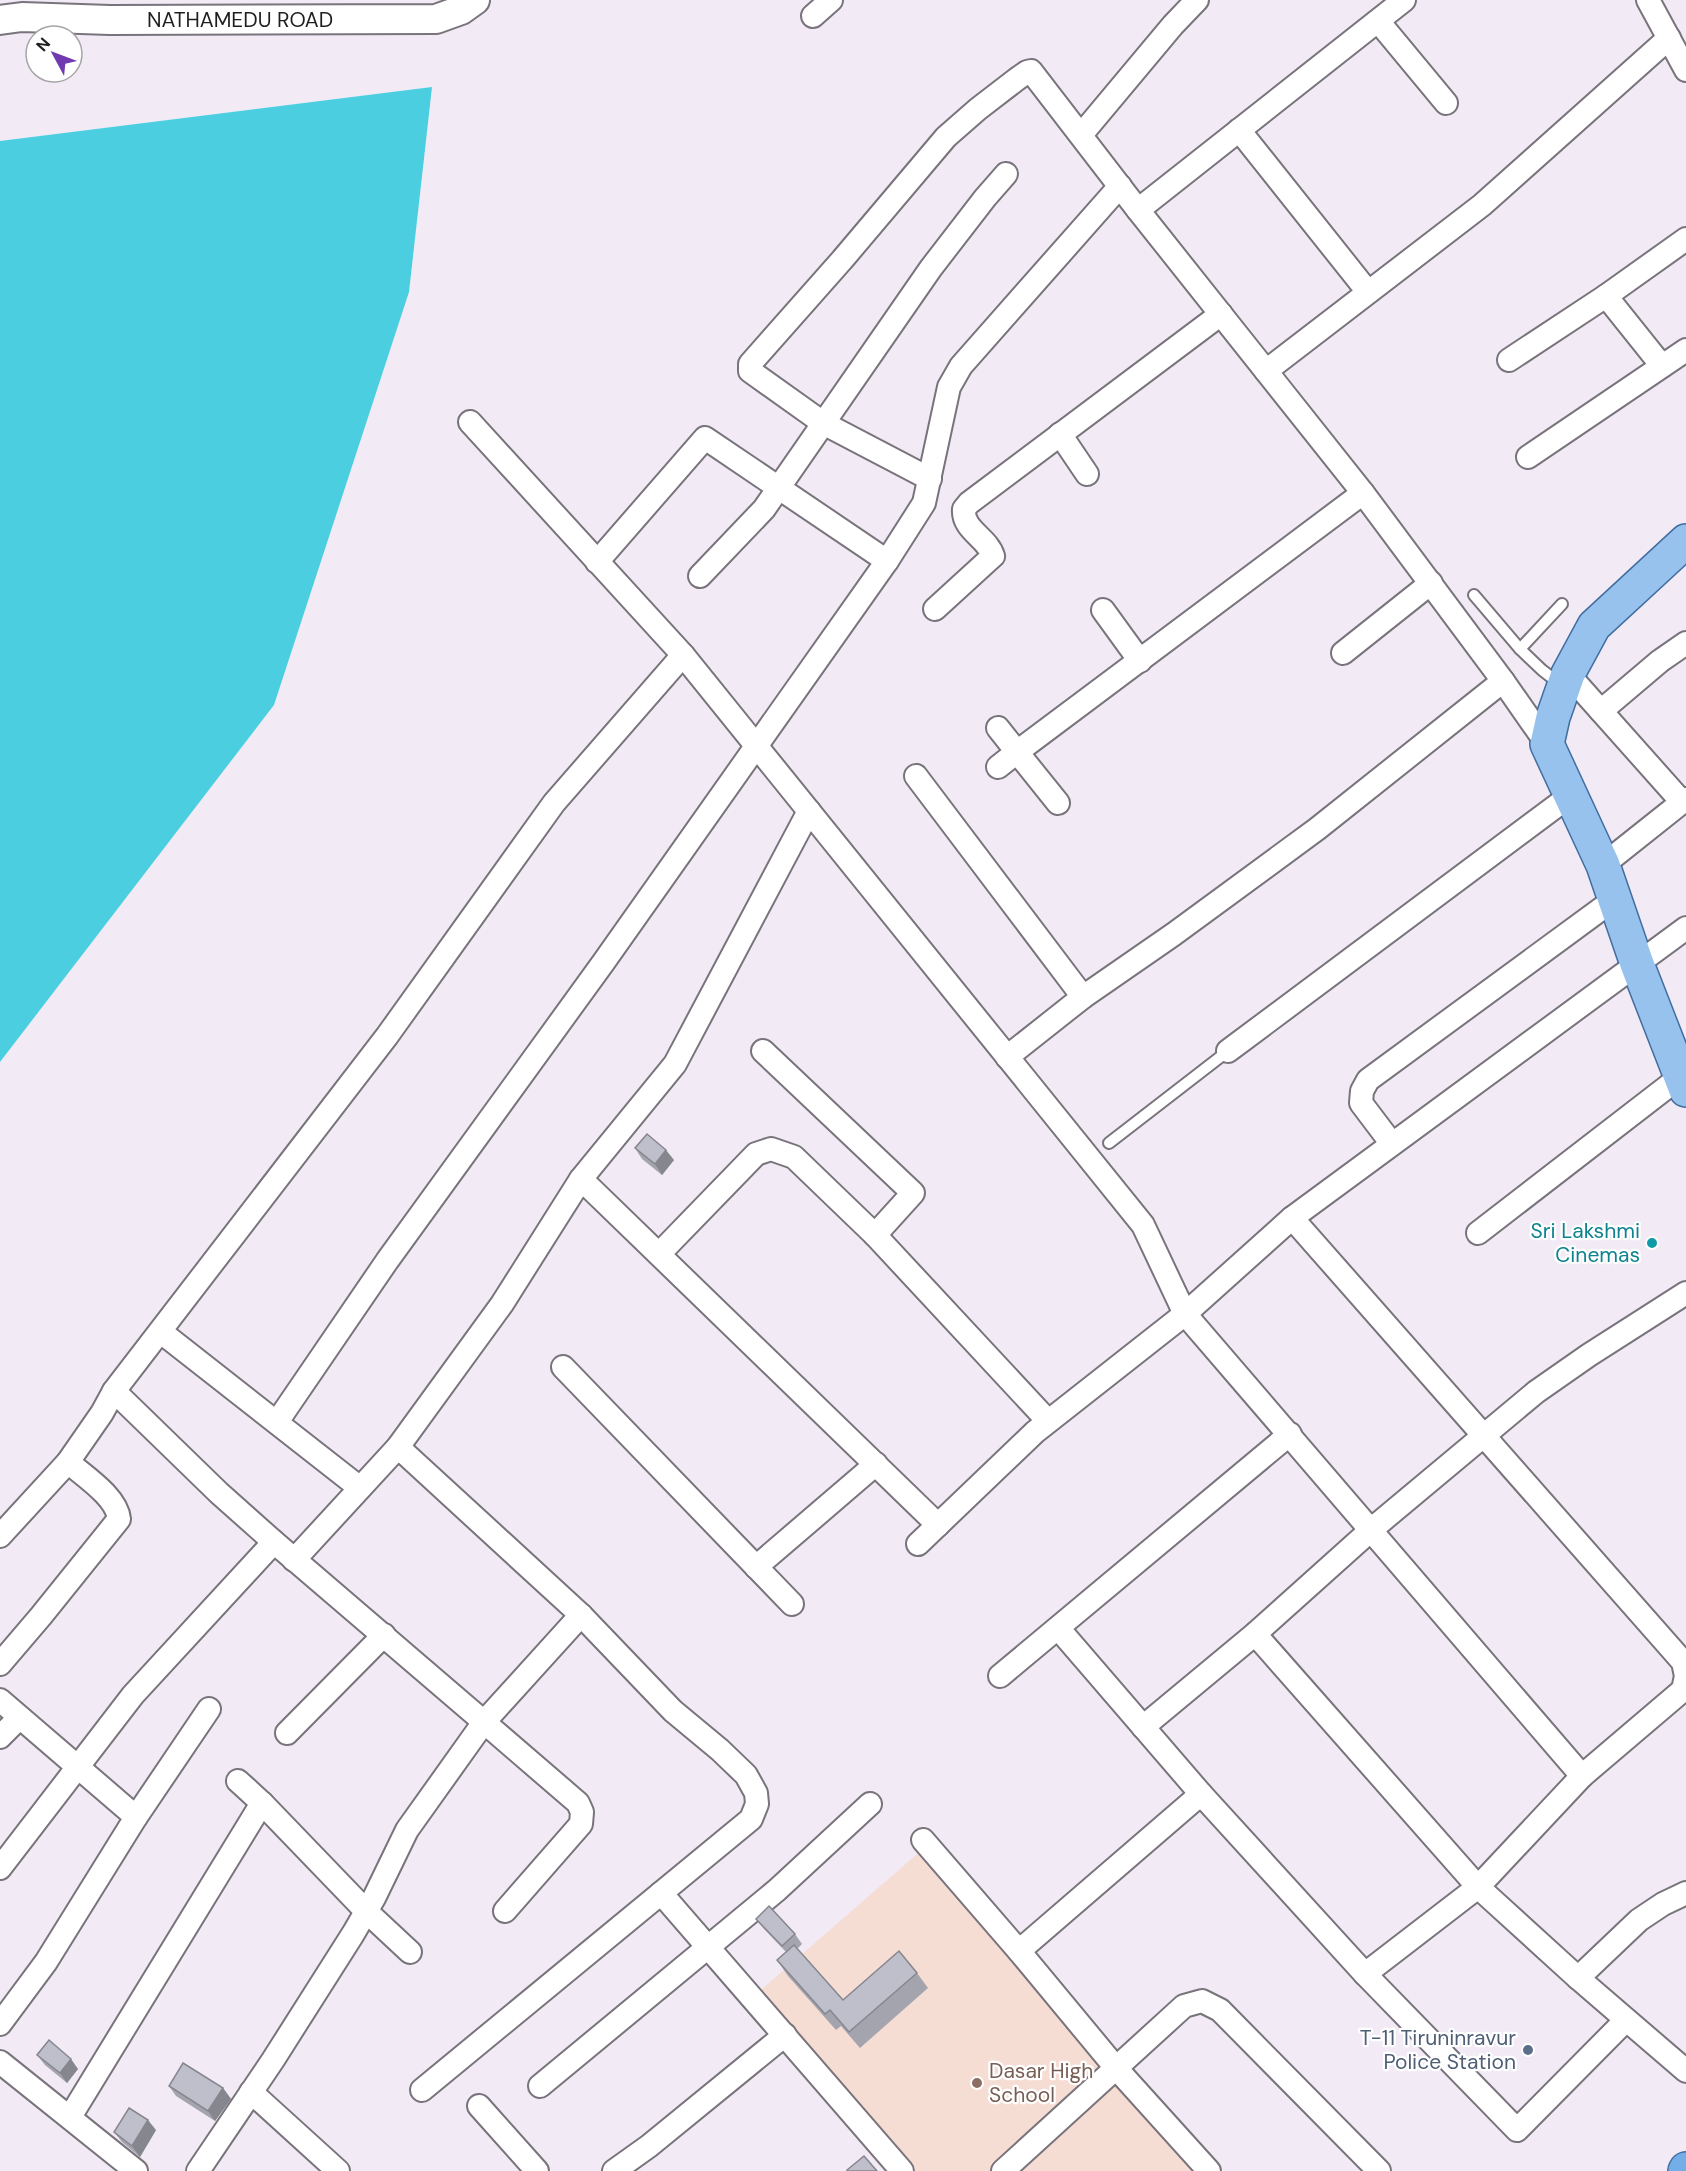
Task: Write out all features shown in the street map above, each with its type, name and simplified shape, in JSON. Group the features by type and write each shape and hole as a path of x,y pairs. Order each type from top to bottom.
{"main road":[{"path":"1683,1083 1637,964 1603,865 1547,744 1566,680 1594,626 1686,542"}],"street":[{"name":"NATHAMEDU ROAD","path":"0,20 109,10 436,19 461,10 475,0"},
{"path":"813,16 831,0"},
{"path":"1081,135 1173,25 1197,0"},
{"path":"1138,210 1404,0"},
{"path":"1648,0 1686,70"},
{"path":"1378,21 1446,103"},
{"path":"1266,371 1482,205 1669,38"},
{"path":"930,479 823,423 750,371 750,364 946,137 986,103 1031,71 1138,210 1363,493 1547,744"},
{"path":"1239,130 1368,292"},
{"path":"700,576 764,509 931,267 1006,174"},
{"path":"277,1422 387,1261 757,747 887,561 924,502 949,387 961,366 1120,186"},
{"path":"1509,360 1606,296 1686,239"},
{"path":"1606,296 1662,366"},
{"path":"935,609 993,556 989,548 966,522 963,509 979,494 1221,314"},
{"path":"1528,457 1686,350"},
{"path":"470,422 682,655 1143,1225 1185,1314 1582,1776"},
{"path":"1060,434 1087,474"},
{"path":"597,562 705,438 887,561"},
{"path":"998,767 1363,493"},
{"path":"1343,653 1431,583"},
{"path":"1102,610 1140,661"},
{"path":"1601,711 1660,661 1686,643"},
{"path":"0,1536 68,1462 102,1413 114,1391 387,1036 554,803 682,655"},
{"path":"1566,680 1601,711 1684,800 1603,865"},
{"path":"1007,1057 1083,996 1174,934 1317,829 1503,681"},
{"path":"998,728 1058,803"},
{"path":"916,776 1083,996"},
{"path":"1228,1051 1571,795"},
{"path":"294,1560 398,1447 501,1304 581,1179 675,1064 808,811"},
{"path":"1392,1144 1361,1103 1362,1091 1368,1080 1616,898"},
{"path":"918,1544 1035,1431 1185,1314 1292,1218 1686,928"},
{"path":"763,1051 913,1193 874,1235"},
{"path":"1478,1233 1683,1083"},
{"path":"659,1254 756,1154 771,1149 794,1157 874,1235 1048,1421"},
{"path":"581,1179 938,1525"},
{"path":"1292,1218 1683,1662 1686,1676 1683,1690 1582,1776 1478,1887 1365,1974"},
{"path":"1143,1727 1255,1634 1372,1530 1545,1386 1686,1293"},
{"path":"161,1332 360,1488"},
{"path":"563,1367 792,1604"},
{"path":"114,1391 294,1560 578,1803 582,1812 581,1824 505,1911"},
{"path":"1000,1676 1290,1434"},
{"path":"398,1447 581,1615 673,1711 746,1775 756,1793 757,1804 751,1819 422,2090"},
{"path":"0,1664 119,1519 119,1512 112,1500 68,1462"},
{"path":"756,1567 876,1464"},
{"path":"0,1868 133,1695 274,1542"},
{"path":"198,2171 366,1911 407,1830 484,1722 581,1615"},
{"path":"1058,1628 1201,1794 1365,1974 1517,2130 1626,2020"},
{"path":"1255,1634 1478,1887 1578,1978 1686,2071"},
{"path":"287,1733 384,1635"},
{"path":"0,1700 136,1817"},
{"path":"0,2025 46,1962 136,1817 209,1709"},
{"path":"0,1737 19,1718"},
{"path":"238,1781 366,1911 410,1952"},
{"path":"1018,1951 1201,1794"},
{"path":"70,2117 262,1803"},
{"path":"540,2086 777,1890 870,1804"},
{"path":"922,1840 1116,2068 1209,2171"},
{"path":"661,1893 902,2171"},
{"path":"1578,1978 1639,1920 1663,1904 1686,1893"},
{"path":"1003,2171 1184,2006 1202,2001 1220,2010 1379,2171"},
{"path":"614,2171 658,2139 785,2035"},
{"path":"0,2062 136,2171"},
{"path":"251,2092 338,2171"},
{"path":"479,2106 537,2171"}],"lane":[{"path":"1474,595 1520,649 1542,670 1566,680"},
{"path":"1520,649 1562,604"},
{"path":"1109,1143 1228,1051"}],"shaded area":[{"name":"Dasar High School","path":"924,1848 1198,2171 906,2171 754,1996"}],"water":[{"path":"432,87 409,292 274,705 0,1062 0,141"}],"building":[{"path":"647,1134 666,1150 655,1164 635,1148"},
{"path":"769,1906 795,1934 782,1946 756,1919"},
{"path":"794,1945 843,2000 899,1951 917,1973 849,2032 830,2010 825,2014 777,1960"},
{"path":"49,2040 71,2059 60,2073 37,2055"},
{"path":"183,2063 223,2088 208,2111 169,2086"},
{"path":"129,2108 148,2120 132,2146 114,2132"},
{"path":"864,2156 877,2171 847,2171 847,2170"}],"place":[{"name":"Sri Lakshmi Cinemas","path":"1652,1243"},
{"name":"T-11 Tiruninravur Police Station","path":"1528,2050"},
{"name":"Dasar High School","path":"977,2083"}]}
